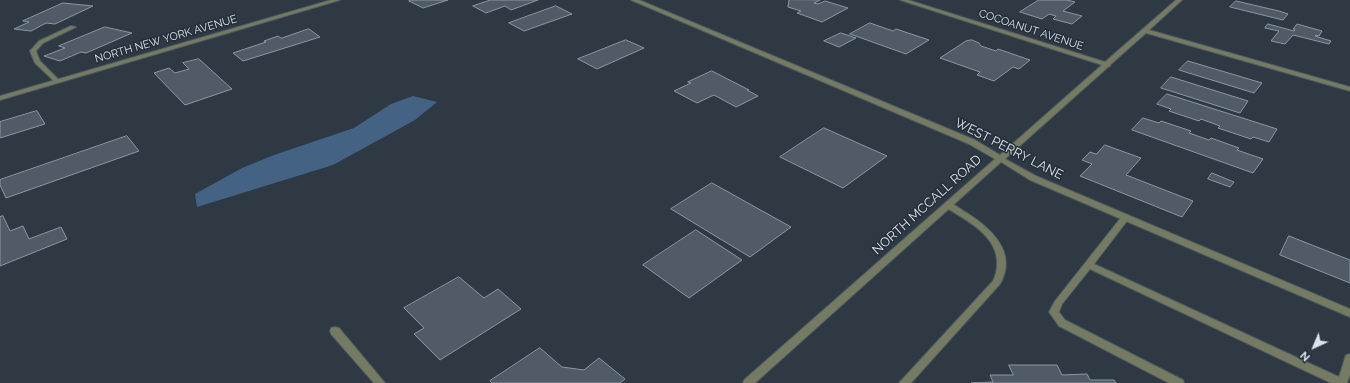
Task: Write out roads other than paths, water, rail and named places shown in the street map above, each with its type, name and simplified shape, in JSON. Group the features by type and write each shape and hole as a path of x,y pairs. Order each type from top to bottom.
{"street":[{"name":"NORTH NEW YORK AVENUE","path":"0,98 337,0"},
{"name":"WEST PERRY LANE","path":"634,0 972,142 1033,178 1350,313"},
{"name":"COCOANUT AVENUE","path":"903,0 1108,65"},
{"name":"NORTH MCCALL ROAD","path":"748,383 1108,65 1179,0"},
{"path":"57,81 37,62 33,51 40,42 73,27"},
{"path":"1146,31 1350,89"},
{"path":"904,383 998,282 1002,265 1000,249 988,233 948,205"},
{"path":"1126,217 1058,303 1054,312 1062,323 1178,383"},
{"path":"1088,265 1342,383 1350,358"},
{"path":"336,330 380,383"}]}
